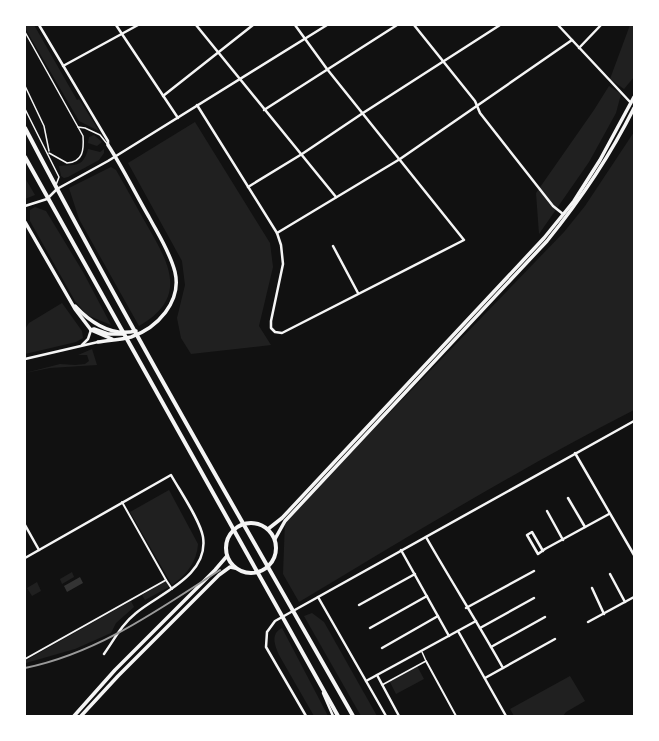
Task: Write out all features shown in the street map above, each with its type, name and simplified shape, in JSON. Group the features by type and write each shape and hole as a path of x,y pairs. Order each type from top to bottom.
{"main road":[{"path":"25,128 56,188 114,292 311,644 353,716"},
{"path":"25,158 104,296 338,716"},
{"path":"252,522 261,524 268,529 275,539 276,554 268,567 258,572 247,572 235,568 227,556 227,540 233,529 244,523 252,522"}],"street":[{"path":"25,359 82,345 131,336 147,329 159,321 168,310 175,291 175,273 167,251 108,145 108,141 39,25"},
{"path":"116,25 178,118"},
{"path":"63,66 138,25"},
{"path":"196,25 336,197"},
{"path":"163,96 253,25"},
{"path":"197,105 277,233 281,245 283,264 270,326 273,331 282,333 464,240 327,69 295,25"},
{"path":"25,206 48,198 56,188 115,156 327,25"},
{"path":"264,110 397,25"},
{"path":"414,25 478,106 480,113 553,206 564,214"},
{"path":"248,187 302,154 500,25"},
{"path":"558,25 631,103"},
{"path":"579,48 601,25"},
{"path":"277,233 400,159 572,40"},
{"path":"268,529 282,518 546,240 600,160 634,97"},
{"path":"275,539 285,521 546,240 577,204 604,162 634,108"},
{"path":"25,222 75,310 91,330 113,339"},
{"path":"333,246 358,293"},
{"path":"72,303 85,317 97,324 111,331 129,333"},
{"path":"97,324 101,334 98,342"},
{"path":"101,334 119,335 147,329"},
{"path":"82,345 88,339 91,330"},
{"path":"306,716 266,647 267,632 275,621 634,421"},
{"path":"576,453 609,514 634,555"},
{"path":"25,558 171,475 200,527 203,538 202,553 194,569 172,589 135,613 123,626 104,654"},
{"path":"568,498 584,527"},
{"path":"122,502 172,589"},
{"path":"547,511 563,540"},
{"path":"543,551 532,532 528,535 538,554 609,514"},
{"path":"25,525 39,550"},
{"path":"426,536 466,608 476,621 503,668"},
{"path":"401,550 449,636"},
{"path":"74,716 115,670 215,570 227,556"},
{"path":"81,716 118,676 219,575 230,567 235,568"},
{"path":"466,608 534,571"},
{"path":"359,605 415,574"},
{"path":"610,574 625,602"},
{"path":"25,659 166,580"},
{"path":"592,588 604,614"},
{"path":"370,628 427,596"},
{"path":"318,597 386,716"},
{"path":"588,622 634,597"},
{"path":"480,628 534,598"},
{"path":"382,648 438,616"},
{"path":"491,647 545,617"},
{"path":"366,681 476,621"},
{"path":"458,631 506,716"},
{"path":"485,678 555,639"},
{"path":"426,661 456,716"},
{"path":"377,675 399,716"},
{"path":"320,683 333,716"}],"lane":[{"path":"25,32 83,136 83,149 80,157 71,163 66,163 49,153 44,126 25,86"},
{"path":"25,109 49,153 59,177 56,188"},
{"path":"78,127 85,128 100,135 108,145"},
{"path":"382,685 426,661 422,651"}],"shaded area":[{"path":"25,25 34,25 77,100 79,99 99,131 79,121 25,28"},
{"path":"630,25 634,25 634,77 624,89 610,79"},
{"path":"609,86 621,94 616,113 589,162 539,234 536,193"},
{"path":"195,122 270,243 273,267 259,326 271,345 191,354 181,338 177,318 185,285 182,261 128,163"},
{"path":"634,132 634,410 506,479 299,602 283,574 285,521 564,232 585,206"},
{"path":"94,135 102,142 97,146 88,143 89,137"},
{"path":"88,149 100,152 104,149 104,153 99,160 68,177 64,178 61,176 59,166 80,163 86,155"},
{"path":"111,167 116,170 156,241 168,268 170,280 169,292 164,304 154,315 139,326 79,219 69,188"},
{"path":"25,178 35,195 25,199"},
{"path":"35,207 46,211 83,272 111,325 87,315 75,301 30,221 30,210"},
{"path":"62,303 82,331 83,338 76,342 25,354 25,329 29,323"},
{"path":"92,349 97,365 50,368 25,373 60,364 85,364 89,361 87,355 78,355"},
{"path":"169,490 198,544 195,557 190,568 172,585 130,512"},
{"path":"72,572 74,577 62,584 60,579"},
{"path":"80,577 83,583 67,592 64,586"},
{"path":"166,581 169,587 145,600 142,595"},
{"path":"37,582 41,591 32,596 27,588"},
{"path":"131,601 134,607 116,623 111,633 75,649 26,663 25,661"},
{"path":"312,613 324,622 377,716 361,716 304,616"},
{"path":"282,628 328,716 314,716 279,655 274,640 278,630"},
{"path":"417,666 424,679 396,694 389,680"},
{"path":"570,676 585,701 566,712 563,716 514,716 510,709"}],"railway":[{"path":"25,668 78,652 102,641 150,615 220,570"}]}
